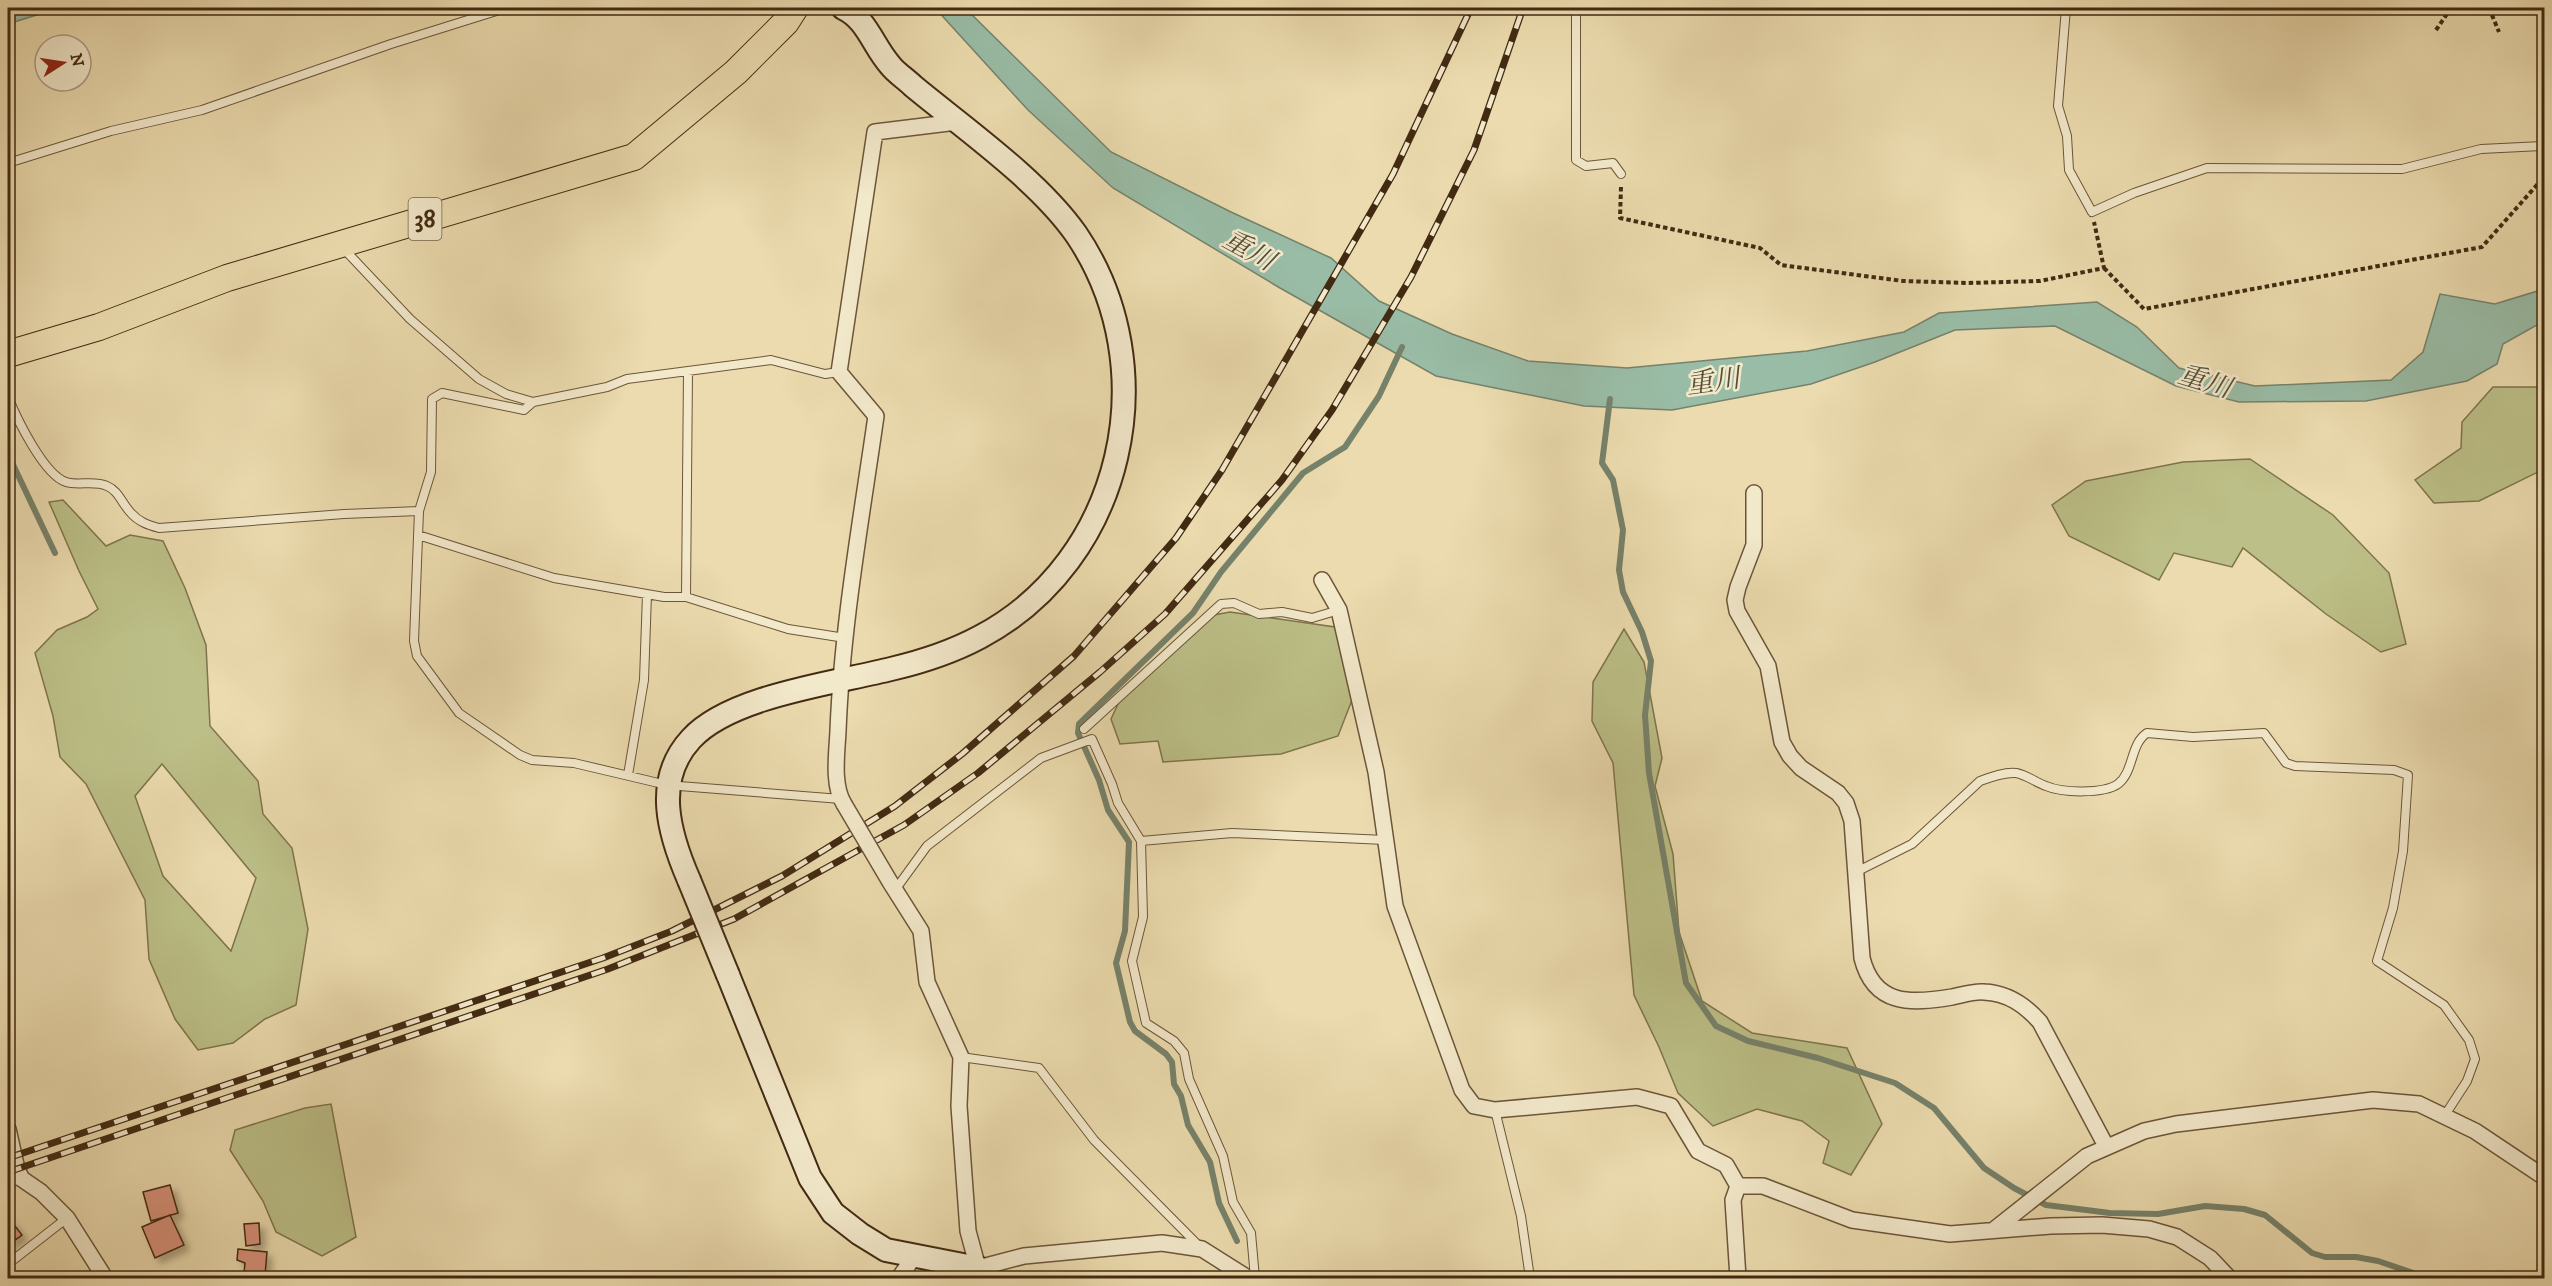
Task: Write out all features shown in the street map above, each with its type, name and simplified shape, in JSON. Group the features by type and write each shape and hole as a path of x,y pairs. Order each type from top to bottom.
{"main road":[{"name":"38","path":"8,354 99,327 227,278 634,157 736,72 786,22 795,8"}],"street":[{"path":"843,8 862,22 891,67 1030,183 1076,235 1106,294 1118,333 1125,375 1123,417 1115,467 1101,503 1070,561 1042,591 1014,615 980,637 933,657 756,703 706,725 690,739 679,754 667,785 669,818 677,851 810,1178 833,1213 860,1234 886,1250 916,1254 982,1273 1024,1256 1162,1243 1202,1249 1248,1278"},
{"path":"957,122 875,132 839,372 876,416 840,680 837,769 843,802 921,931 927,982 961,1057 959,1106 968,1231 982,1273"},
{"path":"1754,493 1754,544 1738,587 1735,600 1737,611 1768,666 1782,742 1790,756 1801,768 1838,793 1846,803 1852,820 1862,958 1866,974 1878,990 1893,998 1928,1001 1981,991 1998,993 2022,1005 2040,1022 2106,1146"},
{"path":"1322,580 1339,610 1376,772 1395,906 1462,1090 1474,1106 1495,1110 1637,1097 1671,1106 1698,1151 1726,1165 1738,1186 1733,1200 1738,1278"},
{"path":"1995,1229 2087,1156 2144,1131 2176,1124 2373,1100 2419,1104 2445,1115 2475,1131 2544,1178"},
{"path":"8,1129 17,1169 15,1181 41,1192 67,1218 105,1278"},
{"path":"1738,1186 1763,1186 1852,1220 1950,1234 1968,1234 1995,1229 2102,1225 2149,1230 2177,1237 2210,1258 2229,1278"},
{"path":"899,1278 916,1254"}],"lane":[{"path":"8,163 111,131 202,110 380,47 506,8"},
{"path":"1576,8 1576,160 1586,166 1613,163 1621,174"},
{"path":"2066,8 2058,106 2067,136 2069,170 2092,212 2134,193 2207,168 2402,170 2481,149 2544,146"},
{"path":"339,244 410,319 479,379 506,394 533,402 607,387 627,379 771,360 825,374 839,372"},
{"path":"686,597 688,371"},
{"path":"533,402 524,410 442,393 435,395 432,399 431,472 418,511 414,641 417,656 459,713 520,755 532,760 573,763 667,785 843,802"},
{"path":"8,397 18,421 55,478 69,484 106,485 115,491 130,513 142,523 159,528 344,514 418,511"},
{"path":"418,536 554,578 647,594 686,597 788,629 845,638"},
{"path":"628,775 644,680 647,594"},
{"path":"1084,729 1221,604 1234,603 1259,614 1282,612 1312,618 1339,610"},
{"path":"1856,872 1912,844 1980,781 1993,776 2014,773 2026,775 2048,787 2097,792 2117,785 2125,777 2140,737 2147,733 2193,737 2264,733 2286,763 2295,766 2394,770 2408,775 2403,850 2392,908 2377,961 2444,1005 2469,1040 2475,1059 2467,1081 2445,1115"},
{"path":"893,886 927,846 1041,759 1092,740 1118,803 1141,842 1143,917 1132,961 1146,1023 1174,1041 1184,1053 1189,1078 1223,1156 1233,1202 1251,1233 1255,1278"},
{"path":"1141,842 1232,833 1386,840"},
{"path":"961,1057 1039,1068 1094,1140 1202,1249"},
{"path":"1495,1110 1521,1216 1530,1278"},
{"path":"8,1264 67,1218"}],"path":[{"path":"2436,30 2451,8"},
{"path":"2489,8 2499,32"},
{"path":"1621,174 1620,218 1761,248 1781,265 1903,281 1968,283 2040,281 2104,268"},
{"path":"2092,212 2104,268 2144,309 2482,247 2544,177"}],"green space":[{"path":"2493,387 2544,387 2544,469 2479,501 2434,503 2415,480 2461,448 2462,422"},
{"path":"2250,459 2333,515 2389,573 2406,644 2381,652 2326,614 2243,548 2232,567 2174,553 2159,580 2069,536 2052,505 2086,481 2183,462"},
{"path":"63,500 106,546 130,535 163,541 185,588 206,645 210,726 258,781 263,814 292,848 308,929 296,1005 265,1019 233,1043 198,1050 175,1019 149,959 145,900 86,784 60,757 53,716 35,653 57,630 87,617 98,609 49,502","holes":["162,764 256,878 231,951 163,876 135,796"]},
{"path":"1230,612 1335,627 1352,700 1338,736 1281,754 1163,762 1158,741 1120,744 1111,719 1119,702 1214,615"},
{"path":"1624,629 1644,662 1662,758 1655,786 1673,854 1679,932 1702,1001 1752,1033 1847,1048 1882,1124 1851,1175 1823,1163 1829,1141 1802,1121 1757,1109 1713,1126 1678,1093 1634,995 1613,763 1592,721 1593,682"},
{"path":"331,1104 356,1237 322,1256 276,1232 263,1201 230,1150 235,1130 305,1108"}],"water":[{"path":"8,8 59,8 8,24"},
{"name":"重川","path":"935,8 965,8 1111,152 1231,212 1331,258 1379,301 1452,334 1528,361 1627,368 1807,351 1904,332 1939,313 2097,302 2137,327 2179,368 2255,386 2391,380 2423,352 2440,294 2495,304 2544,289 2544,321 2503,344 2497,364 2467,381 2366,401 2239,402 2176,386 2055,326 1955,330 1875,362 1811,384 1672,410 1584,406 1436,376 1280,288 1113,188 1028,110"}],"building":[{"path":"170,1185 178,1213 151,1221 143,1192"},
{"path":"170,1215 184,1245 155,1258 142,1227"},
{"path":"8,1217 22,1235 8,1245"},
{"path":"259,1223 260,1244 246,1246 244,1224"},
{"path":"238,1249 267,1252 265,1275 244,1273 245,1263 237,1260"}],"waterway":[{"path":"1237,1241 1219,1203 1210,1162 1188,1125 1181,1096 1174,1084 1172,1062 1166,1054 1135,1031 1130,1022 1116,963 1125,931 1129,842 1108,810 1099,780 1078,733 1079,724 1193,613 1221,572 1303,473 1345,447 1379,396 1402,347"},
{"path":"1610,399 1602,463 1613,480 1623,530 1619,570 1623,592 1642,632 1651,661 1645,715 1649,773 1686,983 1716,1026 1748,1041 1818,1058 1895,1083 1934,1108 1984,1168 2014,1188 2046,1205 2110,1213 2158,1214 2205,1206 2244,1209 2265,1215 2312,1253 2325,1257 2356,1257 2378,1261 2428,1278"},
{"path":"8,454 55,553"}],"railway":[{"path":"8,1158 603,958 672,931 782,876 895,806 962,754 1074,656 1176,538 1222,470 1393,174 1471,8"},
{"path":"8,1172 608,969 734,919 904,825 978,773 1100,672 1165,614 1282,480 1332,410 1411,277 1474,150 1523,8"}]}
